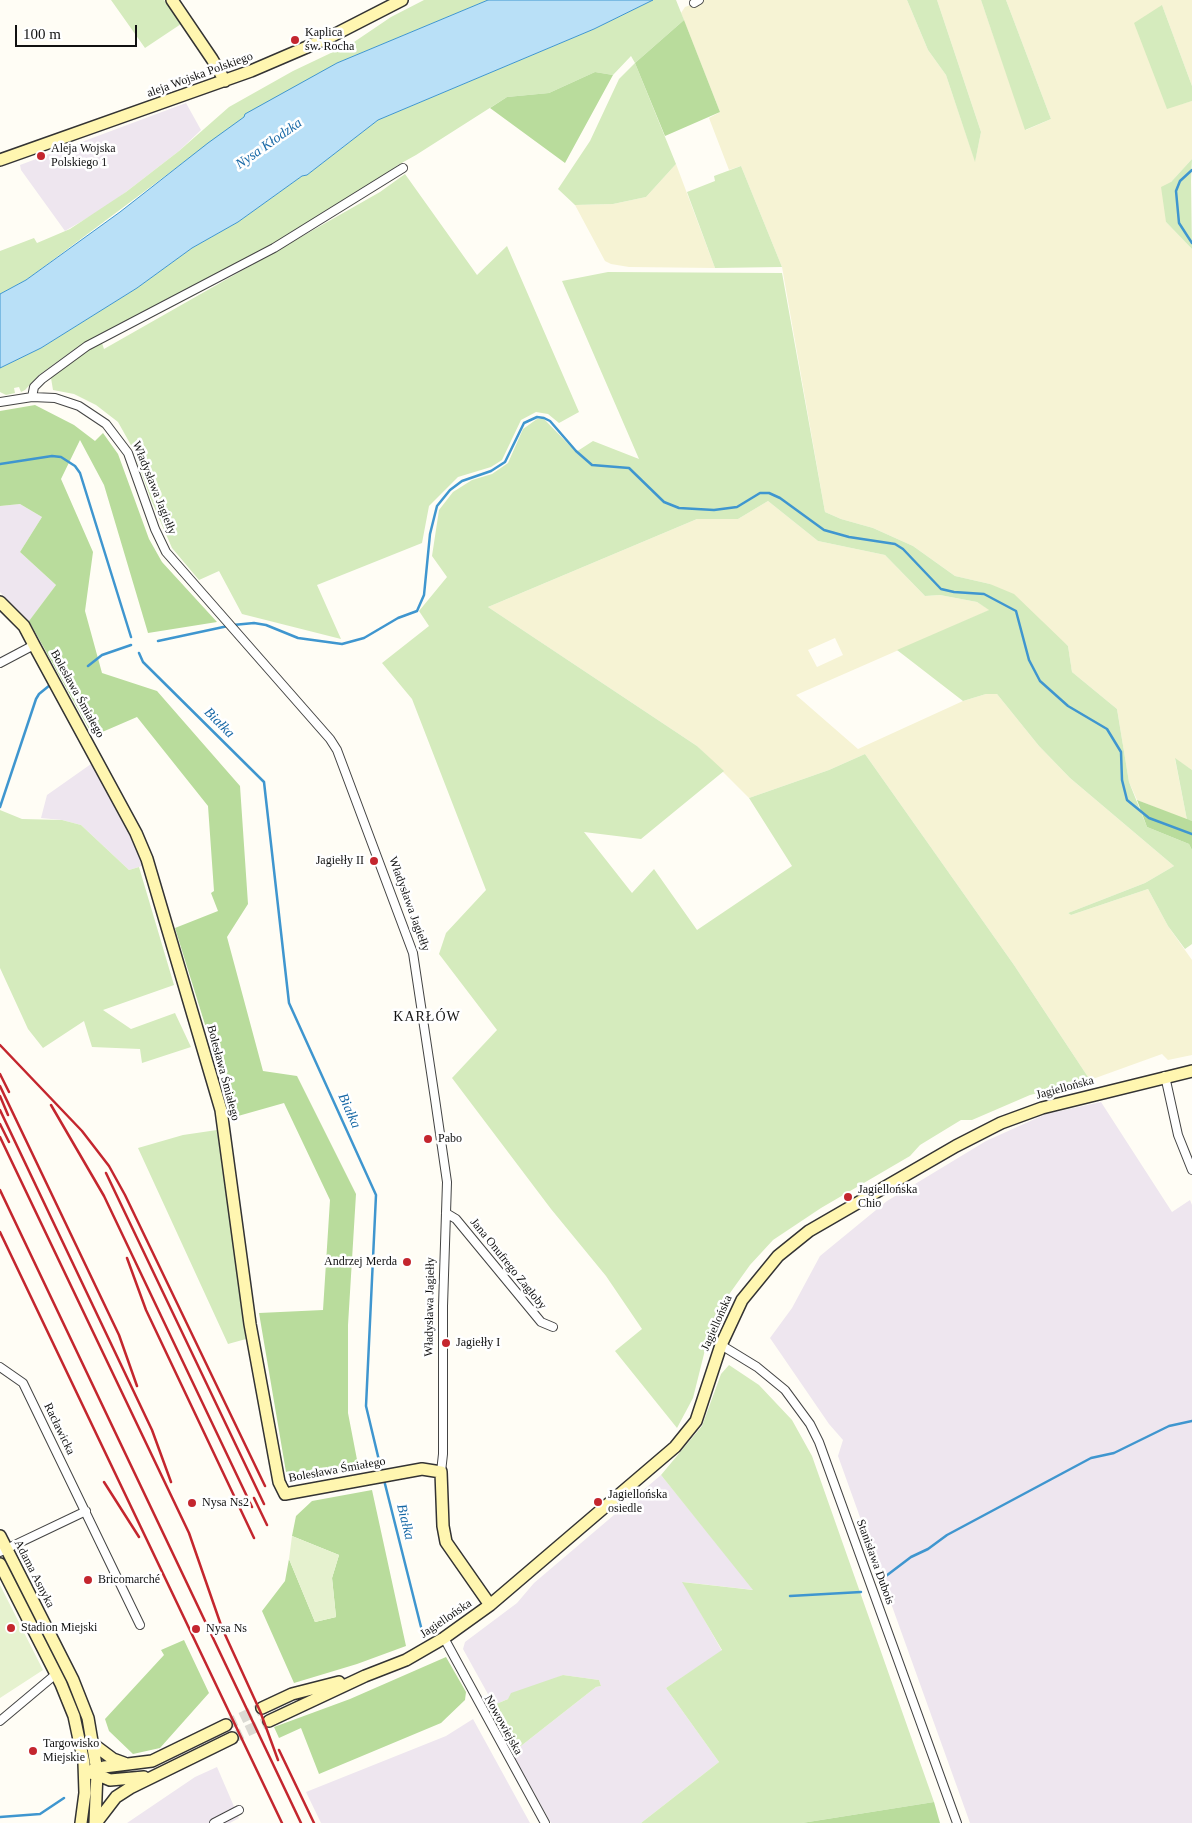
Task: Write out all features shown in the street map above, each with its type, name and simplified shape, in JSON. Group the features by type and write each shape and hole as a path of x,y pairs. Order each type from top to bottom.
{"street":[{"path":"172,0 212,58 225,81"},
{"name":"aleja Wojska Polskiego","path":"0,160 225,81 328,38 402,0"},
{"path":"32,397 34,387 42,379 87,346 274,248 404,168"},
{"name":"Władysława Jagiełły","path":"0,402 32,397 55,398 80,406 112,430 128,453 155,528 166,552 333,744 409,938 413,953 447,1182 441,1472 443,1526 446,1542 490,1605"},
{"name":"Bolesława Śmiałego","path":"0,602 24,626 105,774 144,852 221,1110 250,1324 279,1482 285,1494 422,1469 441,1472"},
{"path":"0,663 34,645"},
{"name":"Jagiellońska","path":"269,1721 365,1676 406,1660 444,1638 490,1605 675,1447 687,1434 700,1410 721,1345 742,1300 762,1273 788,1247 818,1225 956,1146 1001,1123 1050,1106 1165,1076 1192,1071"},
{"path":"1165,1076 1178,1134 1192,1170"},
{"name":"Jana Onufrego Zagłoby","path":"446,1214 456,1219 541,1322 553,1327"},
{"name":"Stanisława Dubois","path":"721,1345 757,1366 785,1390 806,1418 820,1442 957,1823"},
{"name":"Racławicka","path":"0,1367 23,1383 140,1625"},
{"path":"3,1550 86,1511"},
{"name":"Adama Asnyka","path":"0,1536 3,1550 76,1688 88,1718 94,1744 97,1771 95,1823"},
{"name":"Adama Asnyka","path":"0,1564 56,1674 74,1716 84,1763 85,1781"},
{"name":"Nowowiejska","path":"444,1638 544,1823"},
{"path":"0,1721 56,1674"},
{"name":"Jagiellońska","path":"262,1708 292,1694 365,1676"},
{"path":"81,1823 85,1781 97,1771 111,1766 131,1765 152,1760 226,1725"},
{"path":"95,1823 116,1797 153,1775 232,1738"},
{"path":"94,1744 113,1759 131,1765"},
{"path":"169,1753 175,1765"},
{"path":"84,1763 110,1780 153,1775"},
{"path":"214,1823 239,1810"}],"shaded area":[{"path":"704,0 907,0 928,50 946,75 975,161 981,132 937,0 981,0 1026,130 1051,119 1006,0 1192,0 1192,86 1162,5 1167,108 1192,101 1192,159 1171,182 1166,222 1192,249 1192,770 1175,759 1187,820 1137,800 1129,782 1117,709 1072,672 1068,646 990,584 955,576 913,546 873,528 841,519 825,512 782,267 741,166 729,170 709,118 720,112 681,13 685,7"},
{"path":"186,103 201,130 179,151 126,192 101,210 65,231 21,170 20,165"},
{"path":"676,164 715,268 629,267 605,261 575,205 613,204 646,197"},
{"path":"768,501 818,541 885,555 925,596 940,595 977,602 990,610 796,695 858,749 963,701 986,694 997,694 1039,746 1070,778 1174,866 1145,883 1068,913 1071,915 1148,889 1168,926 1192,960 1192,1055 1168,1060 1162,1054 1090,1080 1014,965 865,754 829,770 749,798 697,746 488,607 697,519 738,519","holes":["835,638 843,655 817,667 808,650"]},
{"path":"20,504 42,517 20,552 56,585 29,621 0,592 0,506"},
{"path":"91,764 134,844 142,866 129,870 81,825 62,820 41,818 47,795"},
{"path":"1101,1102 1172,1212 1190,1200 1192,1205 1192,1823 970,1823 838,1456 843,1440 829,1424 770,1338 792,1308 820,1256 887,1201 986,1141 1046,1114"},
{"path":"661,1475 754,1590 683,1582 722,1651 666,1688 719,1762 641,1823 551,1823 512,1753 596,1687 601,1686 599,1680 563,1675 494,1705 463,1649 465,1642 517,1603 534,1583"},
{"path":"473,1719 530,1823 321,1823 306,1792 446,1736"},
{"path":"217,1767 239,1818 230,1823 127,1823 195,1777"}],"green space":[{"path":"111,0 164,0 181,24 145,48"},
{"path":"424,0 488,0 337,63 244,117 26,280 0,294 0,251 34,238 37,243 70,229 126,192 179,151 229,107 293,71 354,42 391,17"},
{"path":"653,0 676,0 684,20 635,63 631,56 613,75 595,72 549,93 507,97 398,165 382,178 267,247 79,346 39,375 25,390 21,392 19,387 14,388 15,393 6,395 0,392 0,368 41,348 137,288 192,248 238,222 302,176 307,175 378,120 594,29"},
{"path":"907,0 937,0 981,132 975,162 946,75 928,50"},
{"path":"981,0 1006,0 1051,119 1025,130"},
{"path":"1162,5 1192,86 1192,101 1167,109 1134,23"},
{"path":"684,20 720,112 665,136 635,63"},
{"path":"635,63 676,164 646,197 613,204 575,205 558,189 590,141 619,79"},
{"path":"595,72 613,75 565,163 490,108 507,97 549,93"},
{"path":"1192,159 1192,249 1166,222 1161,187 1171,182"},
{"path":"741,166 782,267 715,268 687,192 715,181 714,176"},
{"path":"405,174 477,275 507,246 579,412 559,423 548,414 536,412 521,420 502,460 491,467 458,477 429,506 422,543 317,585 341,639 242,614 219,571 199,580 172,548 152,502 132,447 118,422 96,405 74,394 53,390 51,378 86,351 102,343 104,349 380,192"},
{"path":"608,272 782,273 825,512 841,519 873,528 913,546 955,576 990,584 1014,594 1068,646 1072,672 1117,709 1129,782 1147,827 1189,844 1192,850 1192,944 1185,949 1168,926 1148,889 1071,915 1068,913 1145,883 1174,866 1070,778 1039,746 997,694 986,694 963,701 897,650 989,610 977,602 940,595 925,596 885,555 818,541 768,501 738,519 697,519 488,607 697,746 724,771 641,839 584,832 632,893 654,869 697,930 792,866 749,798 829,770 865,754 1014,965 1090,1080 1030,1095 972,1120 961,1120 920,1145 910,1156 821,1208 773,1240 750,1265 725,1300 705,1350 693,1398 677,1428 615,1351 642,1329 606,1276 551,1209 452,1078 497,1030 439,954 446,933 486,890 412,699 382,663 429,626 419,611 447,577 432,556 439,510 453,492 472,480 492,474 508,463 523,429 537,419 544,419 576,452 593,441 639,459 562,281"},
{"path":"35,405 74,425 95,441 103,433 118,454 149,539 162,562 217,622 148,633 104,485 80,440 61,479 93,552 85,611 102,673 157,691 240,786 248,904 227,937 263,1071 297,1076 356,1194 348,1325 348,1413 359,1470 296,1481 286,1472 259,1313 323,1310 330,1200 284,1103 231,1118 211,1044 175,928 218,911 211,893 214,891 208,806 137,717 93,736 29,621 56,585 20,552 42,517 20,504 0,506 0,411"},
{"path":"1175,758 1192,770 1192,821 1187,820"},
{"path":"1137,800 1192,821 1192,850 1189,844 1147,827"},
{"path":"0,810 22,819 62,820 81,825 129,870 139,867 174,985 103,1010 131,1029 175,1013 191,1047 142,1063 140,1049 92,1047 84,1021 43,1048 28,1029 0,968"},
{"path":"217,1130 246,1339 228,1344 138,1148 183,1135"},
{"path":"729,1365 759,1385 792,1420 812,1456 934,1802 802,1823 641,1823 719,1762 666,1688 722,1650 682,1582 753,1590 661,1475 702,1426 721,1374"},
{"path":"372,1490 406,1646 357,1664 294,1683 262,1611 285,1581 289,1559 315,1622 336,1617 332,1578 339,1555 292,1536 296,1516 312,1501"},
{"path":"292,1536 339,1555 332,1578 336,1617 315,1622 289,1559"},
{"name":"Stadion Miejski","path":"0,1585 43,1670 0,1698"},
{"path":"184,1640 209,1693 160,1748 133,1754 109,1731 105,1719 164,1655 161,1650"},
{"path":"446,1657 466,1692 465,1700 441,1723 319,1774 301,1728 279,1738 274,1727 350,1699"},
{"path":"563,1675 599,1680 601,1686 596,1687 512,1753 491,1716 494,1705 508,1699 511,1693"},
{"path":"934,1802 940,1823 802,1823"}],"water":[{"name":"Nysa Kłodzka","path":"488,0 653,0 594,29 378,120 307,175 302,176 238,222 192,248 137,288 41,348 0,368 0,294 26,280 120,212 244,117 245,114 337,63"}],"waterway":[{"path":"1192,170 1180,181 1176,191 1179,223 1192,243"},
{"path":"233,625 254,623 266,625 298,638 342,644 364,638 398,618 417,611 424,595 430,534 437,506 450,490 462,481 491,471 505,462 524,423 537,417 544,418 550,421 576,451 592,465 629,468 664,502 679,508 714,510 737,507 760,493 769,493 780,498 824,530 849,537 895,544 903,549 941,589 984,594 1016,611 1029,660 1040,681 1068,706 1107,729 1121,752 1122,780 1127,800 1149,818 1192,834"},
{"name":"Białka","path":"0,464 52,456 61,457 75,466 80,473 131,637"},
{"path":"158,641 228,626"},
{"path":"88,666 102,655 131,645"},
{"name":"Białka","path":"139,653 143,662 264,782 289,1003 376,1195 366,1406 382,1473"},
{"path":"0,807 36,699 50,685"},
{"path":"882,1579 911,1557 928,1549 947,1535 1091,1458 1114,1453 1169,1426 1192,1421"},
{"name":"Białka","path":"384,1480 421,1627"},
{"path":"790,1596 861,1592"},
{"name":"Białka","path":"0,1817 40,1814 64,1798"}],"tunnel":[{"path":"226,1725 262,1708"},
{"path":"232,1738 269,1721"}],"railway":[{"path":"0,1045 82,1131 109,1166 125,1195 265,1486"},
{"path":"0,1074 9,1092"},
{"path":"0,1086 119,1335 137,1386"},
{"path":"0,1096 8,1115"},
{"path":"51,1105 104,1196 252,1507"},
{"path":"0,1110 152,1430 171,1482"},
{"path":"0,1124 9,1142"},
{"path":"0,1137 189,1533 222,1628 260,1711 278,1760"},
{"path":"106,1173 264,1504"},
{"path":"0,1190 301,1823"},
{"path":"0,1232 282,1823"},
{"path":"127,1258 146,1310 254,1538"},
{"path":"104,1482 139,1537"},
{"path":"254,1498 267,1525"},
{"path":"279,1750 314,1823"}],"place":[{"name":"Kaplica św. Rocha","path":"295,40"},
{"name":"Aleja Wojska Polskiego 1","path":"41,156"},
{"name":"Jagiełły II","path":"374,861"},
{"name":"Pabo","path":"428,1139"},
{"name":"Jagiellońska Chio","path":"848,1197"},
{"name":"Andrzej Merda","path":"407,1262"},
{"name":"Jagiełły I","path":"446,1343"},
{"name":"Jagiellońska osiedle","path":"598,1502"},
{"name":"Nysa Ns2","path":"192,1503"},
{"name":"Bricomarché","path":"88,1580"},
{"name":"Stadion Miejski","path":"11,1628"},
{"name":"Nysa Ns","path":"196,1629"},
{"name":"Targowisko Miejskie","path":"33,1751"}],"district":[{"name":"KARŁÓW","path":"427,1017"}]}
